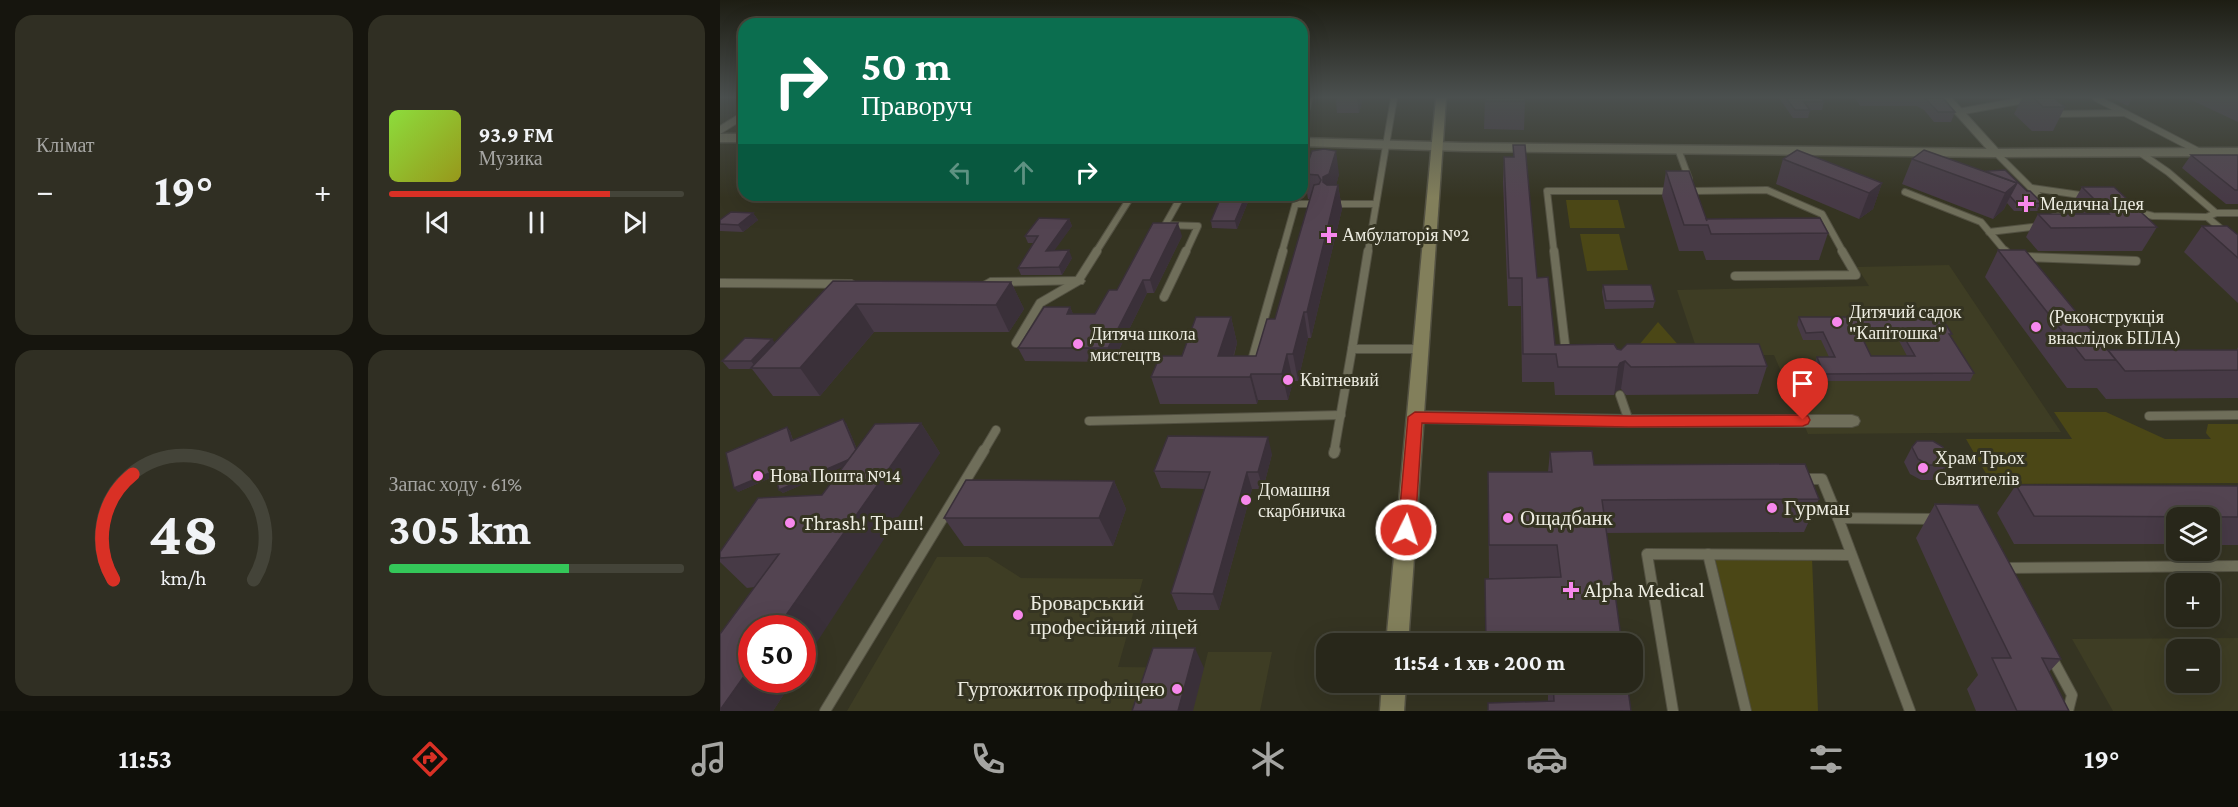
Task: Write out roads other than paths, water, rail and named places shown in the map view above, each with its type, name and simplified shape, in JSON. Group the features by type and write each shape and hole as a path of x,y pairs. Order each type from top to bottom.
{"main road":[{"path":"1398,633 1422,349 1437,131"},
{"path":"1392,711 1393,693"}],"street":[{"path":"1976,131 1996,153"},
{"path":"720,138 738,138"},
{"path":"1308,142 1435,146 1996,153 2238,152"},
{"path":"972,283 1078,281"},
{"path":"720,284 866,284"},
{"path":"1415,417 1629,421 1852,421"}],"lane":[{"path":"1334,453 1389,131"},
{"path":"2160,131 2200,152"},
{"path":"1678,149 1696,201"},
{"path":"2139,152 2168,172 2216,213"},
{"path":"1989,232 2041,226 2060,217 1996,153"},
{"path":"2032,188 2094,198"},
{"path":"1567,365 1547,191 1767,190 1822,214 1856,275 1736,276"},
{"path":"1905,192 1981,222 2012,259 2136,261"},
{"path":"1016,343 1040,303 1078,281 1128,201"},
{"path":"1164,297 1198,226 1165,225 1179,201"},
{"path":"1250,366 1297,201"},
{"path":"1296,204 1319,204"},
{"path":"1331,204 1376,204"},
{"path":"2124,208 2153,216 2207,217 2216,213 2238,213"},
{"path":"2207,217 2238,243"},
{"path":"1352,350 1422,349"},
{"path":"1620,395 1629,421"},
{"path":"1089,420 1341,415"},
{"path":"2149,416 2238,415"},
{"path":"825,711 996,430"},
{"path":"1787,479 1822,479 1910,711"},
{"path":"1838,518 1946,519"},
{"path":"1673,711 1647,554 1851,555"},
{"path":"1708,554 1746,711"},
{"path":"2009,577 2002,562 2238,566"},
{"path":"2046,646 2072,695 2068,711"}],"place":[{"name":"Медична Ідея","path":"2026,204"},
{"name":"Амбулаторія №2","path":"1329,235"},
{"name":"Дитячий садок \"Капітошка\"","path":"1837,322"},
{"name":"(Реконструкція внаслідок БПЛА)","path":"2036,327"},
{"name":"Дитяча школа мистецтв","path":"1078,344"},
{"name":"Квітневий","path":"1288,380"},
{"name":"Храм Трьох Святителів","path":"1923,468"},
{"name":"Нова Пошта №14","path":"758,476"},
{"name":"Домашня скарбничка","path":"1246,500"},
{"name":"Гурман","path":"1772,508"},
{"name":"Ощадбанк","path":"1508,518"},
{"name":"Thrash! Траш!","path":"790,523"},
{"name":"Alpha Medical","path":"1571,590"},
{"name":"Броварський професійний ліцей","path":"1018,615"},
{"name":"Гуртожиток профліцею","path":"1177,689"}]}
